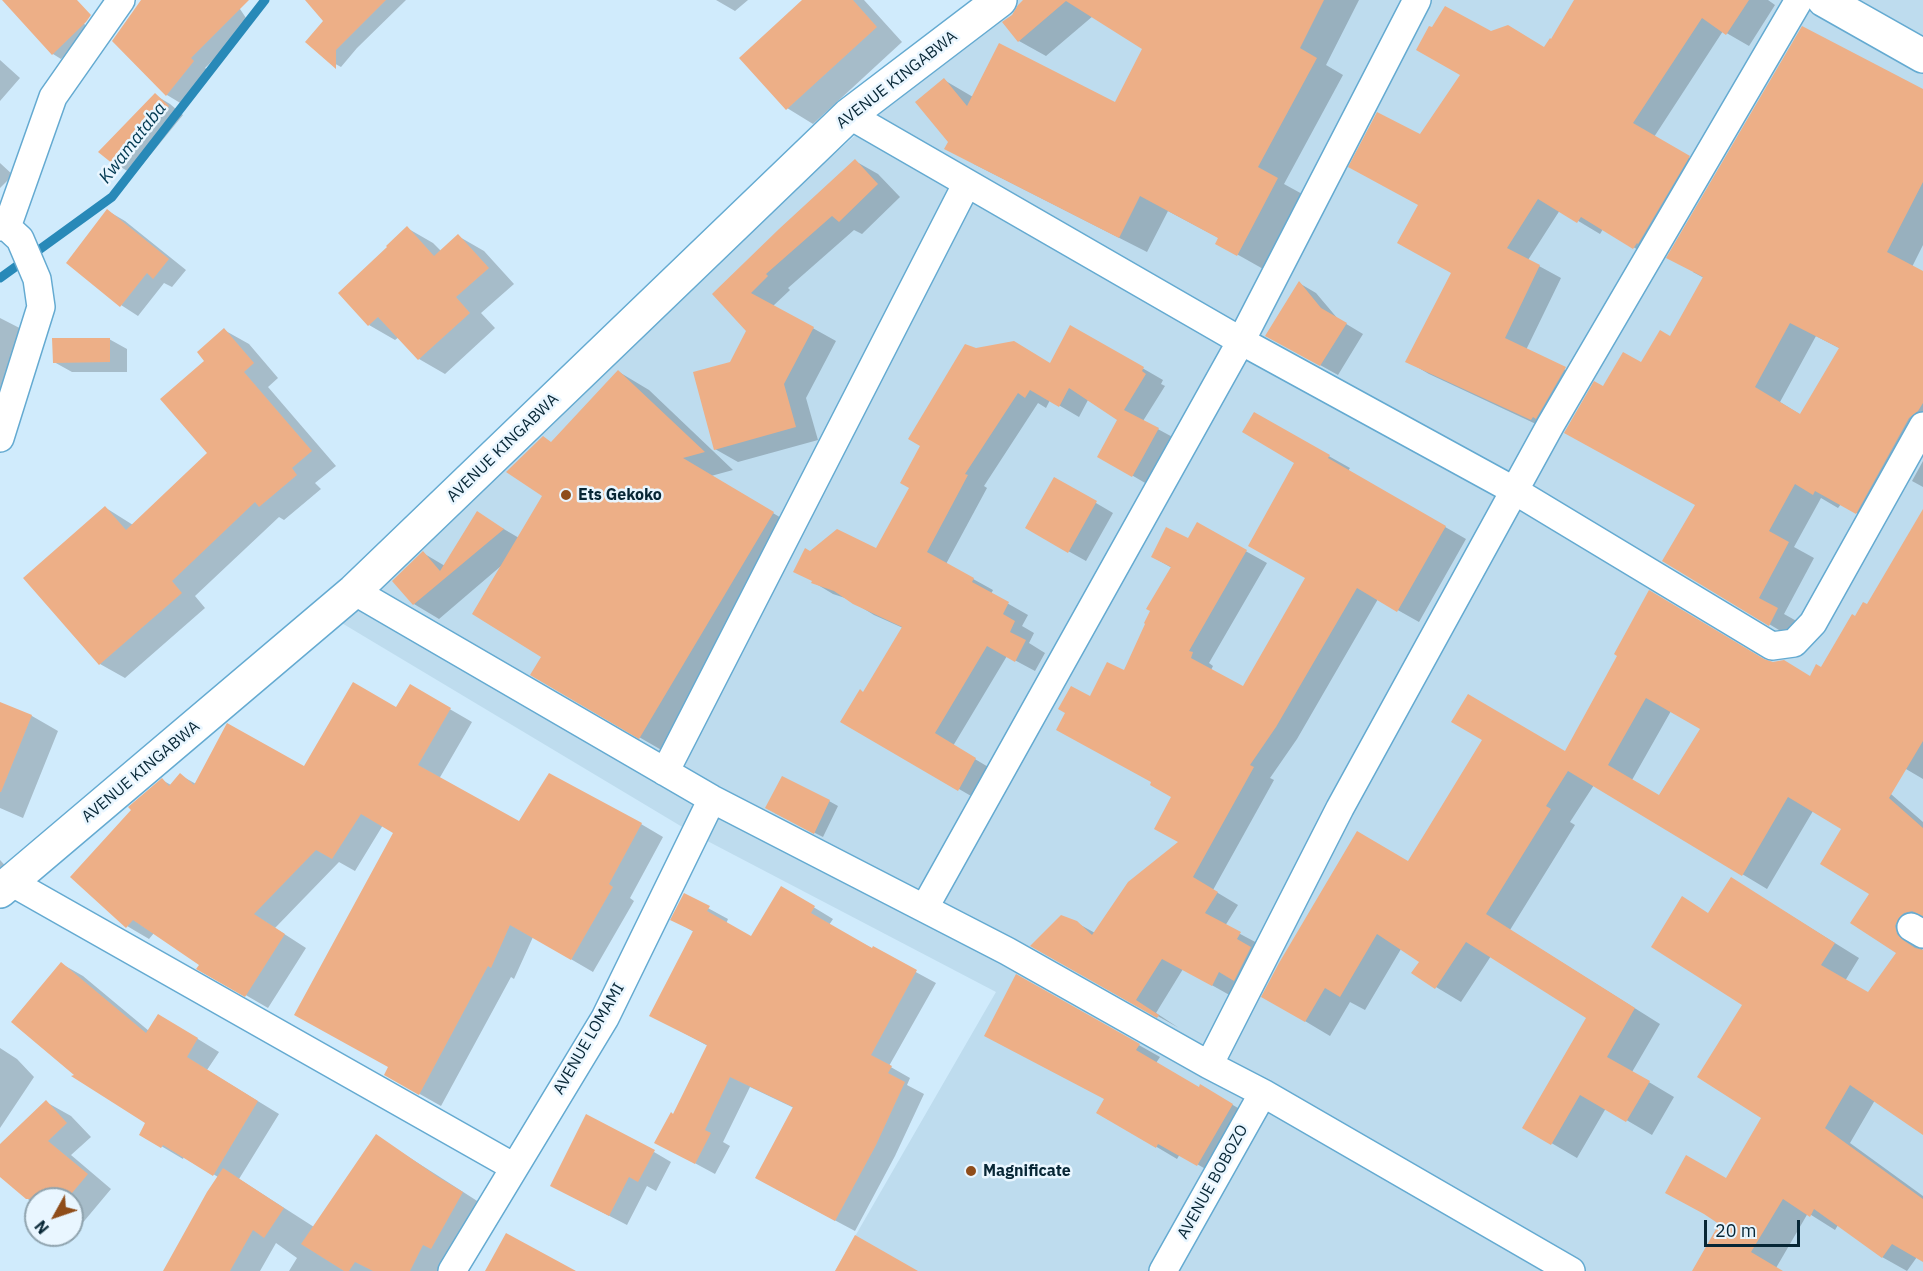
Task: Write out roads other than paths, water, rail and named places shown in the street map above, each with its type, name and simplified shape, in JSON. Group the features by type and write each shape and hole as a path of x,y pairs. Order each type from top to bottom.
{"street":[{"path":"0,438 41,307 37,279 9,231 53,97 121,0"},
{"name":"AVENUE KINGABWA","path":"6,887 354,591 849,115 1000,0"},
{"path":"925,907 1240,341 1417,0"},
{"path":"1209,1065 1340,808 1551,424 1799,0"},
{"path":"1824,0 1923,56"},
{"path":"849,115 1240,341 1515,491 1772,646 1794,643 1813,622 1923,426"},
{"path":"665,772 967,183"},
{"path":"354,591 712,799 925,907 1109,1008 1263,1093 1571,1271"},
{"name":"AVENUE LOMAMI","path":"452,1271 604,1018 712,799"},
{"path":"6,887 514,1167"},
{"name":"AVENUE BOBOZO","path":"1162,1271 1263,1093"}],"waterway":[{"name":"Kwamataba","path":"0,278 112,197 265,0"}],"place":[{"name":"Ets Gekoko","path":"566,495"},
{"name":"Magnificate","path":"971,1171"}]}
